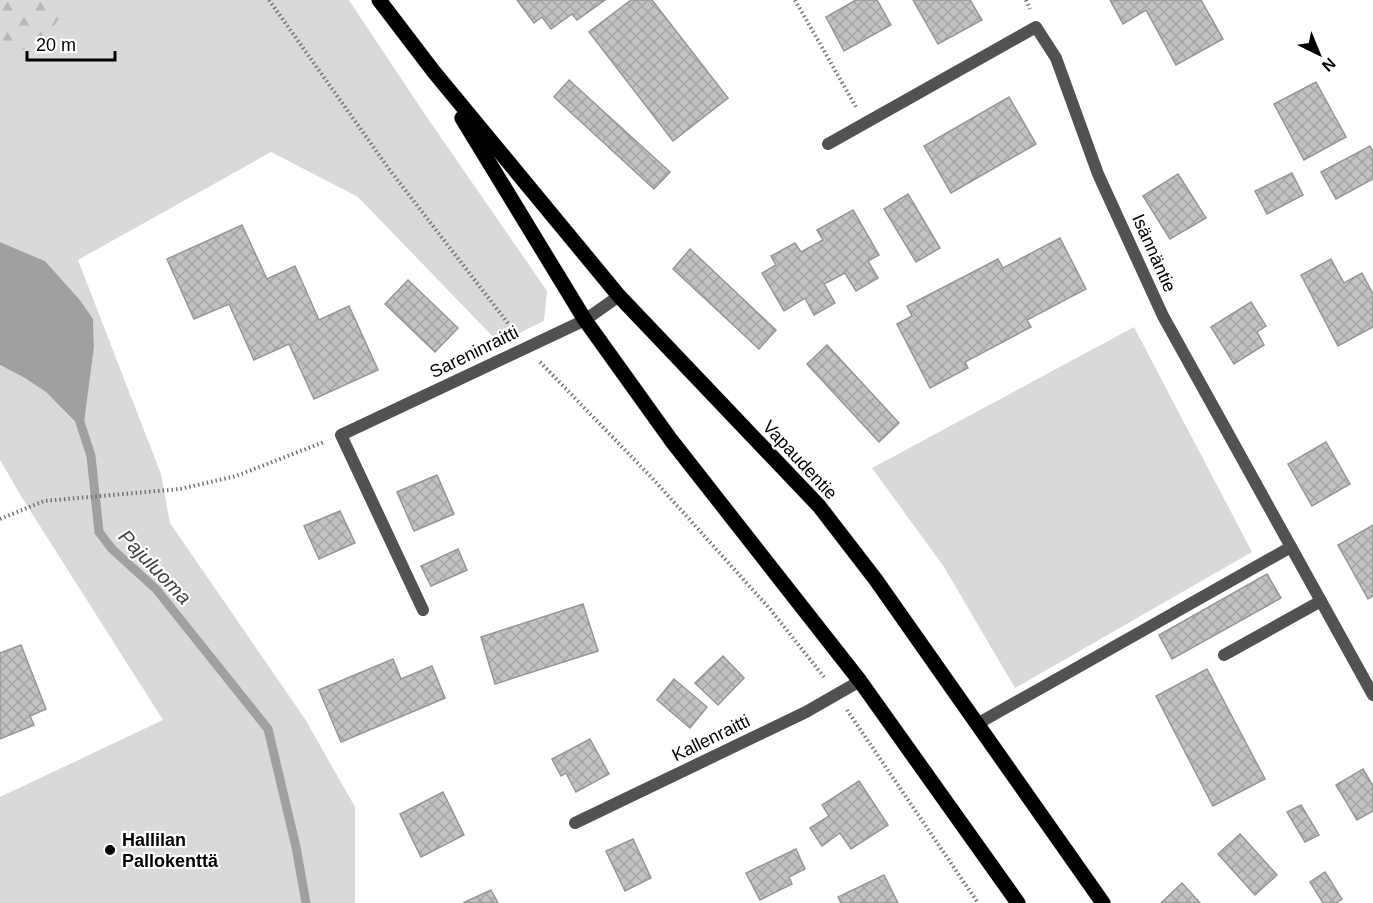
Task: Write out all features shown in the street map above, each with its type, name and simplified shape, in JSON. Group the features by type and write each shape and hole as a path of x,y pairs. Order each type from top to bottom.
{"main road":[{"name":"Vapaudentie","path":"379,0 434,72 619,296 819,506 876,580 1103,903"},
{"name":"Vapaudentie","path":"434,72 585,320 670,440 860,681 1018,903"}],"street":[{"name":"Isännäntie","path":"828,144 1036,27 1056,58 1098,174 1163,316 1373,695"},
{"name":"Sareninraitti","path":"341,435 585,320 619,296"},
{"path":"341,435 423,610"},
{"path":"977,724 1291,547"},
{"path":"1224,655 1321,600"},
{"name":"Kallenraitti","path":"575,823 806,712 860,681"}],"path":[{"path":"269,0 388,169 525,347 653,479 770,609 836,694 978,903"},
{"path":"795,0 865,123"},
{"path":"0,519 37,503 71,497 180,489 236,476 341,435"}],"green space":[{"path":"0,0 349,0 547,291 544,321 499,343 358,197 271,152 78,260 161,474 170,523 305,719 355,807 355,903 0,903 0,797 163,720 0,460 0,365 46,392 82,430 94,347 93,319 80,300 45,261 0,242"},
{"path":"0,0 72,0 45,39 0,61"},
{"path":"1134,327 1252,552 1015,688 944,567 872,468"}],"shaded area":[{"path":"0,242 45,261 80,300 93,319 94,347 83,430 46,392 0,365"}],"building":[{"path":"517,0 605,0 577,20 572,14 551,29 542,17 534,23"},
{"path":"631,0 652,0 728,98 673,141 589,32"},
{"path":"856,0 877,0 891,25 844,51 826,17"},
{"path":"913,0 970,0 982,20 938,44"},
{"path":"1110,0 1201,0 1223,39 1176,65 1146,10 1123,24"},
{"path":"569,80 670,172 654,189 554,97"},
{"path":"1316,82 1346,137 1304,160 1274,104"},
{"path":"1009,97 1036,144 951,193 924,146"},
{"path":"1370,146 1373,152 1373,179 1336,199 1321,172"},
{"path":"1292,173 1303,195 1267,214 1255,191"},
{"path":"1178,174 1206,218 1170,239 1143,196"},
{"path":"908,194 940,248 916,262 884,209"},
{"path":"853,210 879,255 868,261 878,278 856,291 845,273 824,284 835,303 814,315 805,298 784,311 762,273 776,265 771,256 795,243 801,252 823,240 817,230"},
{"path":"242,225 267,279 295,266 319,320 349,306 378,370 314,399 289,344 254,360 229,304 194,319 167,259"},
{"path":"1060,238 1086,289 1027,320 1031,327 965,362 968,368 930,388 897,324 912,316 907,306 998,259 1003,268"},
{"path":"690,249 776,330 759,349 673,269"},
{"path":"1331,259 1344,283 1362,273 1373,294 1373,327 1338,346 1301,275"},
{"path":"408,280 458,328 435,352 385,304"},
{"path":"1251,302 1266,326 1257,332 1264,345 1234,364 1211,327"},
{"path":"827,345 899,423 879,442 807,364"},
{"path":"1326,442 1350,484 1312,506 1288,464"},
{"path":"437,475 454,514 414,531 397,492"},
{"path":"340,511 355,543 319,559 304,526"},
{"path":"1373,525 1373,596 1368,599 1338,545"},
{"path":"458,549 467,570 431,586 421,566"},
{"path":"1267,574 1281,598 1172,659 1159,635"},
{"path":"583,604 598,651 495,684 481,637"},
{"path":"21,645 46,709 30,716 34,725 0,739 0,653"},
{"path":"723,656 744,678 718,705 695,683"},
{"path":"393,659 401,679 432,666 445,698 341,742 319,690"},
{"path":"1207,669 1265,779 1213,806 1156,696"},
{"path":"674,679 707,707 690,728 657,700"},
{"path":"590,739 609,774 576,792 566,773 561,776 552,759"},
{"path":"1363,769 1373,786 1373,811 1357,820 1336,785"},
{"path":"859,781 888,825 851,849 840,833 822,846 810,828 829,816 822,805"},
{"path":"443,792 464,835 421,857 400,814"},
{"path":"1301,805 1319,835 1305,842 1287,812"},
{"path":"1240,834 1277,875 1255,895 1218,854"},
{"path":"633,839 651,878 625,891 606,851"},
{"path":"796,849 805,869 789,877 792,884 760,900 746,873"},
{"path":"1325,872 1342,899 1336,903 1323,903 1310,882"},
{"path":"884,875 898,903 841,903 838,897"},
{"path":"1182,883 1200,903 1161,903"},
{"path":"491,890 498,903 463,903"}],"waterway":[{"name":"Pajuluoma","path":"79,419 91,456 99,532 112,549 156,589 268,729 296,847 306,903"}],"place":[{"name":"Hallilan Pallokenttä","path":"110,850"}]}
